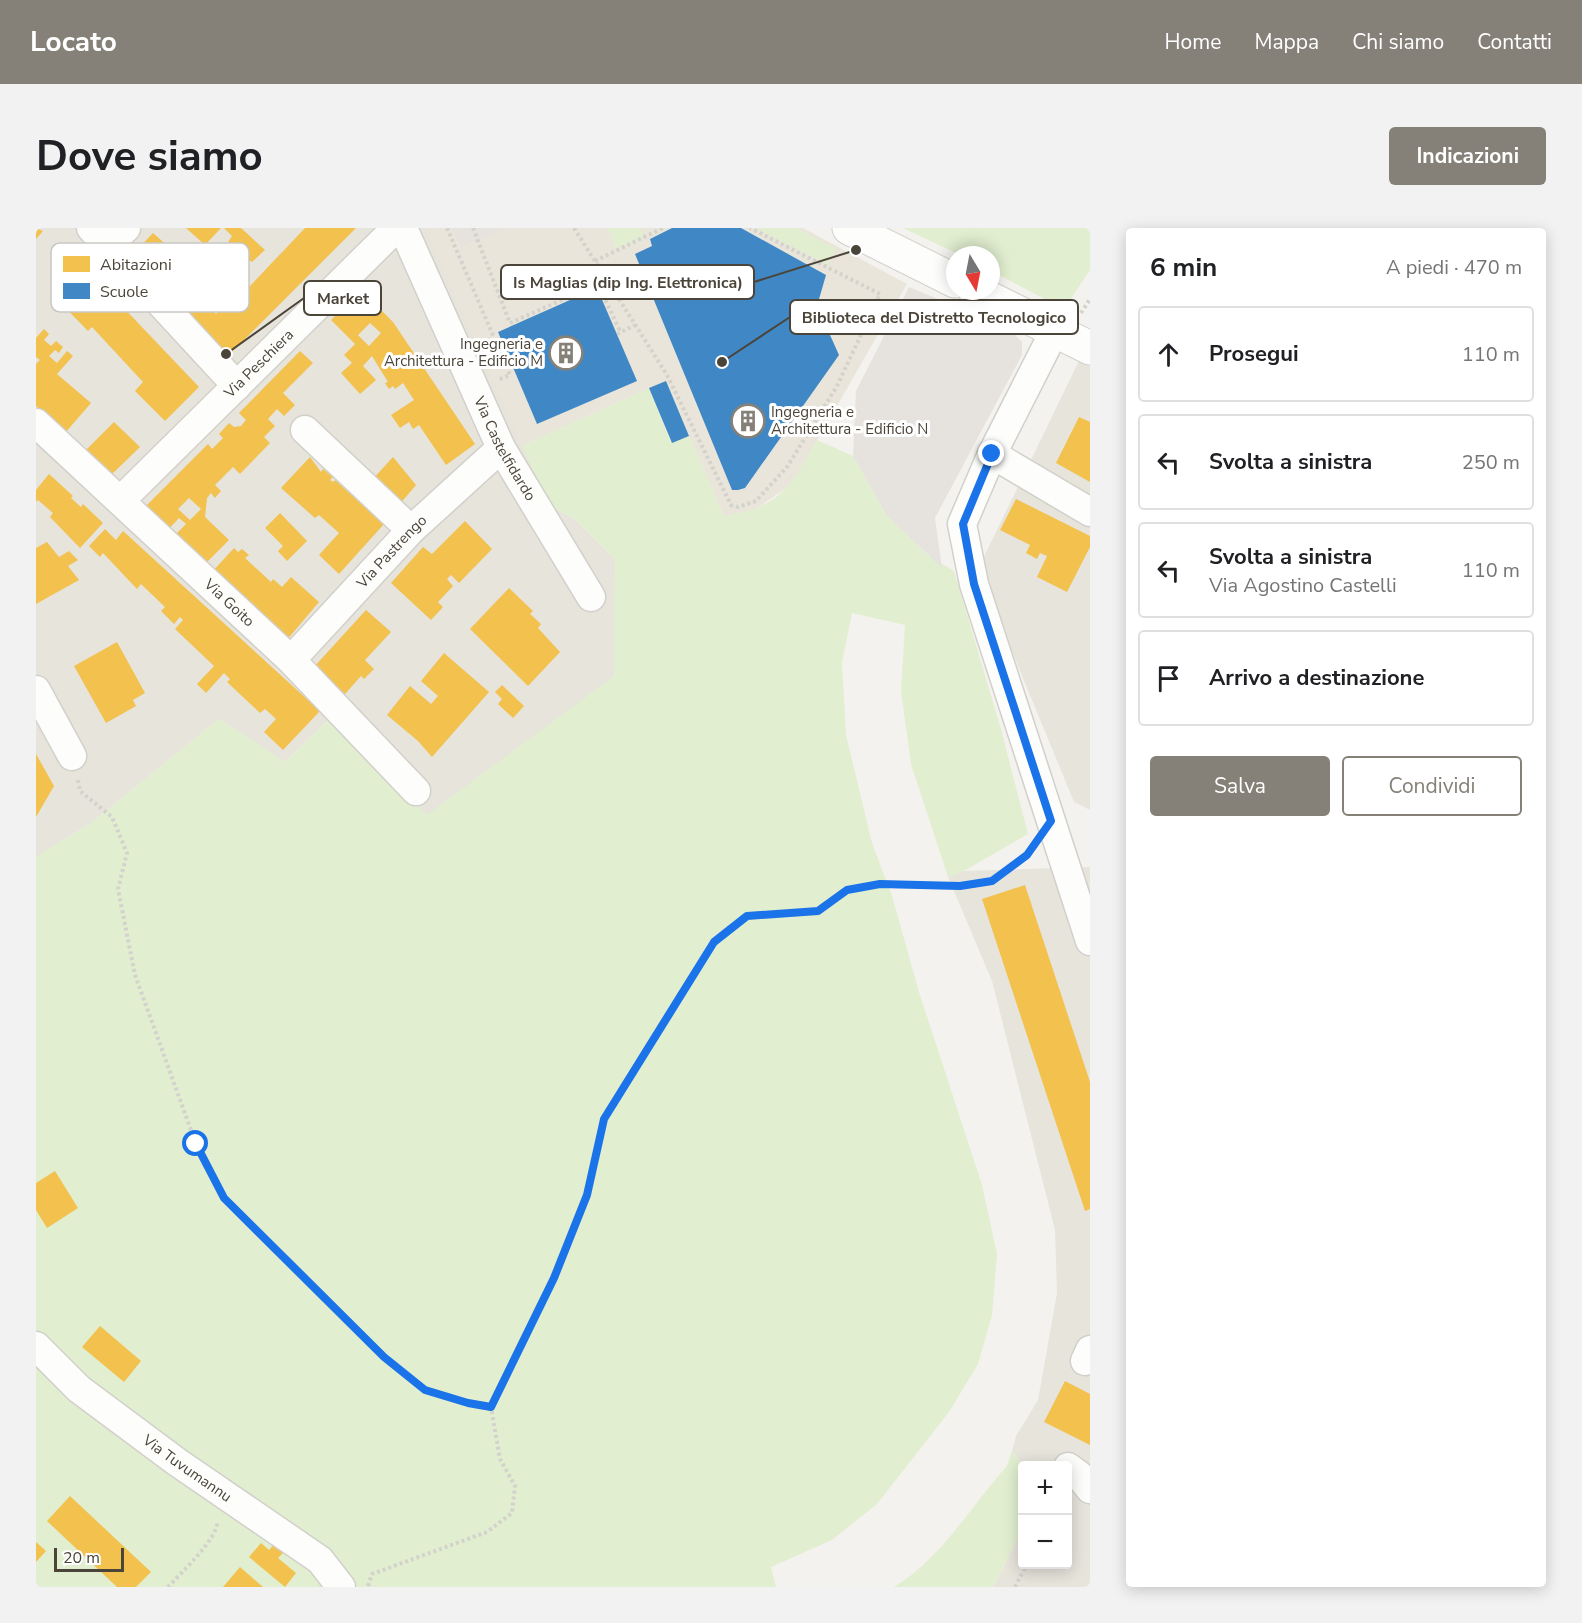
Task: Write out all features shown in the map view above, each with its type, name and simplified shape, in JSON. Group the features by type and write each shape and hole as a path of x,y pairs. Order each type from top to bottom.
{"street":[{"name":"Via Peschiera","path":"121,500 396,228"},
{"name":"Via Castelfidardo","path":"403,228 501,448 591,597"},
{"path":"849,228 946,276"},
{"path":"993,300 1090,348"},
{"path":"174,312 237,386"},
{"path":"1055,330 992,454 963,524 974,584 1090,941"},
{"name":"Via Goito","path":"36,423 291,660 416,791"},
{"path":"305,430 411,530"},
{"name":"Via Pastrengo","path":"291,660 411,530 501,448"},
{"path":"992,454 1090,512"},
{"path":"36,690 72,756"},
{"name":"Via Tuvumannu","path":"36,1346 79,1389 320,1560 341,1587"},
{"path":"1072,1470 1090,1489"}],"path":[{"path":"447,228 510,375"},
{"path":"473,228 510,323 598,284 619,328 616,332 635,325"},
{"path":"574,228 667,375 731,505 738,507 756,501 787,466 837,386 880,294 750,228"},
{"path":"595,261 663,228"},
{"path":"494,382 515,372"},
{"path":"72,756 80,791 112,817 127,853 118,889 135,975 196,1144 224,1198 384,1357 425,1390 468,1403 491,1407"},
{"path":"368,1587 372,1574 487,1532 512,1514 515,1486 500,1459 491,1407 554,1278 587,1195 604,1119 714,942 747,916 818,911 847,890 880,884 960,886 992,881 1027,855 1051,821"},
{"path":"168,1587 218,1528 216,1488"},
{"path":"1015,1587 1025,1569"}],"shaded area":[{"path":"36,228 426,228 550,506 575,519 615,559 615,676 427,816 328,720 285,762 219,719 91,823 36,857"},
{"path":"426,228 803,228 907,284 792,484 753,511 724,516 689,436 672,443 649,388 522,446"},
{"path":"452,228 505,228 461,247"},
{"path":"909,287 1007,327 1022,342 1022,355 935,518 942,568 887,516 853,456 856,391"},
{"path":"1090,338 1090,810 1074,802 978,569"},
{"path":"1090,867 1090,1587 993,1587 1018,1537 1018,1569 1072,1569 1072,1461 1020,1461 1012,1451 1016,1436 1038,1400 1057,1293 1055,1230 992,981 948,877 964,871"}],"green space":[{"path":"608,228 641,228 644,237 616,248"},
{"path":"755,228 797,228 836,249 828,265"},
{"path":"903,228 1090,228 1090,270 1064,309 1000,276 1000,246 946,246 946,248"},
{"path":"649,388 671,443 689,436 724,516 759,507 782,492 791,482 817,440 853,456 887,516 929,556 954,571 1001,729 1028,834 964,871 948,877 911,764 901,691 905,625 852,613 842,662 846,735 872,843 892,896 919,992 982,1185 997,1254 992,1315 978,1364 949,1412 877,1504 832,1540 771,1567 776,1587 36,1587 36,857 91,823 219,719 285,762 328,720 427,815 614,676 615,559 575,519 550,506 522,446"},
{"path":"1012,1451 1020,1461 1018,1461 1018,1537 993,1587 894,1587 911,1575 941,1547 1007,1466"}],"building: Abitazioni":[{"path":"36,228 43,231 36,239"},
{"path":"186,228 221,228 207,243 203,243"},
{"path":"224,228 241,228 265,250 252,262 249,260 249,243 229,243 232,236"},
{"path":"305,228 356,228 231,353 225,354 187,314 189,312 214,312 216,314 218,312 249,312 249,287"},
{"path":"153,233 164,243 143,243"},
{"path":"361,290 393,322 475,444 446,465 419,425 413,429 409,422 400,428 391,415 414,400 403,383 395,389 393,386 389,389 385,383 388,382 372,356 363,366 376,380 360,394 341,373 352,363 344,355 355,344 331,320","holes":["370,323 381,333 369,346 358,335"]},
{"path":"70,312 128,312 199,387 165,421 135,391 143,382 92,327 88,331"},
{"path":"44,329 49,334 44,340 51,346 56,341 63,347 59,353 55,350 49,356 57,363 67,351 73,356 57,374 91,403 65,433 36,406 36,364 40,360 36,357 36,338"},
{"path":"300,351 313,363 283,393 295,405 284,416 277,409 268,419 275,426 264,437 270,443 240,474 233,467 215,485 221,491 215,498 211,493 207,498 205,517 229,540 204,565 173,537 186,524 179,518 167,531 143,509 208,444 212,449 223,438 219,434 229,423 234,427 241,426 246,420 239,413","holes":["189,498 201,509 190,520 178,509"]},
{"path":"1079,417 1090,422 1090,482 1056,463"},
{"path":"114,422 140,447 110,476 83,453"},
{"path":"310,457 321,472 323,469 333,477 330,480 333,482 335,480 384,524 339,574 319,555 339,533 319,515 315,518 281,488"},
{"path":"393,457 416,485 399,505 372,480"},
{"path":"49,474 73,496 71,498 81,507 83,504 103,523 80,548 50,517 53,513 38,500 36,502 36,490"},
{"path":"1016,499 1090,536 1090,547 1067,592 1037,577 1047,556 1040,553 1037,559 1026,553 1030,545 1000,530"},
{"path":"280,513 307,541 287,561 278,551 283,546 265,528"},
{"path":"465,521 492,549 459,583 451,575 447,579 453,586 438,602 443,607 431,620 391,583 423,547 432,554"},
{"path":"105,529 116,540 123,531 320,711 283,750 264,732 276,719 265,709 260,713 227,682 230,679 224,673 206,693 197,684 214,666 175,629 183,620 180,617 174,624 161,611 165,607 141,584 137,589 103,553 100,557 89,546"},
{"path":"47,542 59,557 69,551 78,560 68,566 79,580 36,604 36,548"},
{"path":"234,548 238,552 242,549 249,555 245,558 271,582 273,579 282,587 291,577 319,602 286,641 212,572"},
{"path":"509,588 533,611 530,614 541,624 538,628 560,652 528,686 470,629"},
{"path":"366,610 391,632 365,660 374,669 364,679 361,676 345,694 314,667"},
{"path":"117,642 145,693 133,700 136,706 106,723 74,666"},
{"path":"444,653 489,692 432,757 418,741 387,715 410,686 431,704 438,696 421,681"},
{"path":"502,685 524,706 513,718 498,704 502,699 495,692"},
{"path":"36,754 54,786 36,817"},
{"path":"1025,885 1090,1082 1090,1209 1085,1211 982,899"},
{"path":"55,1171 78,1208 47,1228 36,1210 36,1183"},
{"path":"100,1326 141,1361 124,1382 82,1347"},
{"path":"1065,1381 1090,1394 1090,1445 1044,1422"},
{"path":"70,1496 151,1572 136,1587 117,1587 47,1521"},
{"path":"36,1542 46,1551 36,1562"},
{"path":"276,1542 286,1550 278,1558 296,1573 285,1587 249,1557 261,1543 269,1550"},
{"path":"240,1567 263,1587 223,1587"}],"building: Scuole":[{"name":"Ingegneria e Architettura - Edificio N","path":"672,228 741,228 826,275 817,306 839,355 745,488 738,490 732,490 635,254 652,246 650,239"},
{"name":"Ingegneria e Architettura - Edificio M","path":"597,288 637,381 537,424 498,332"},
{"path":"666,381 689,436 672,443 649,388"}],"place":[{"name":"Is Maglias (dip Ing. Elettronica)","path":"856,250"},
{"name":"Ingegneria e Architettura - Edificio M","path":"566,353"},
{"name":"Market","path":"226,354"},
{"name":"Biblioteca del Distretto Tecnologico","path":"722,362"},
{"name":"Ingegneria e Architettura - Edificio N","path":"748,421"}],"route":[{"path":"196,1144 224,1198 384,1357 425,1390 468,1403 491,1407 554,1278 587,1195 604,1119 714,942 747,916 818,911 847,890 880,884 960,886 992,881 1027,855 1051,821 974,584 963,524 992,454"}]}
